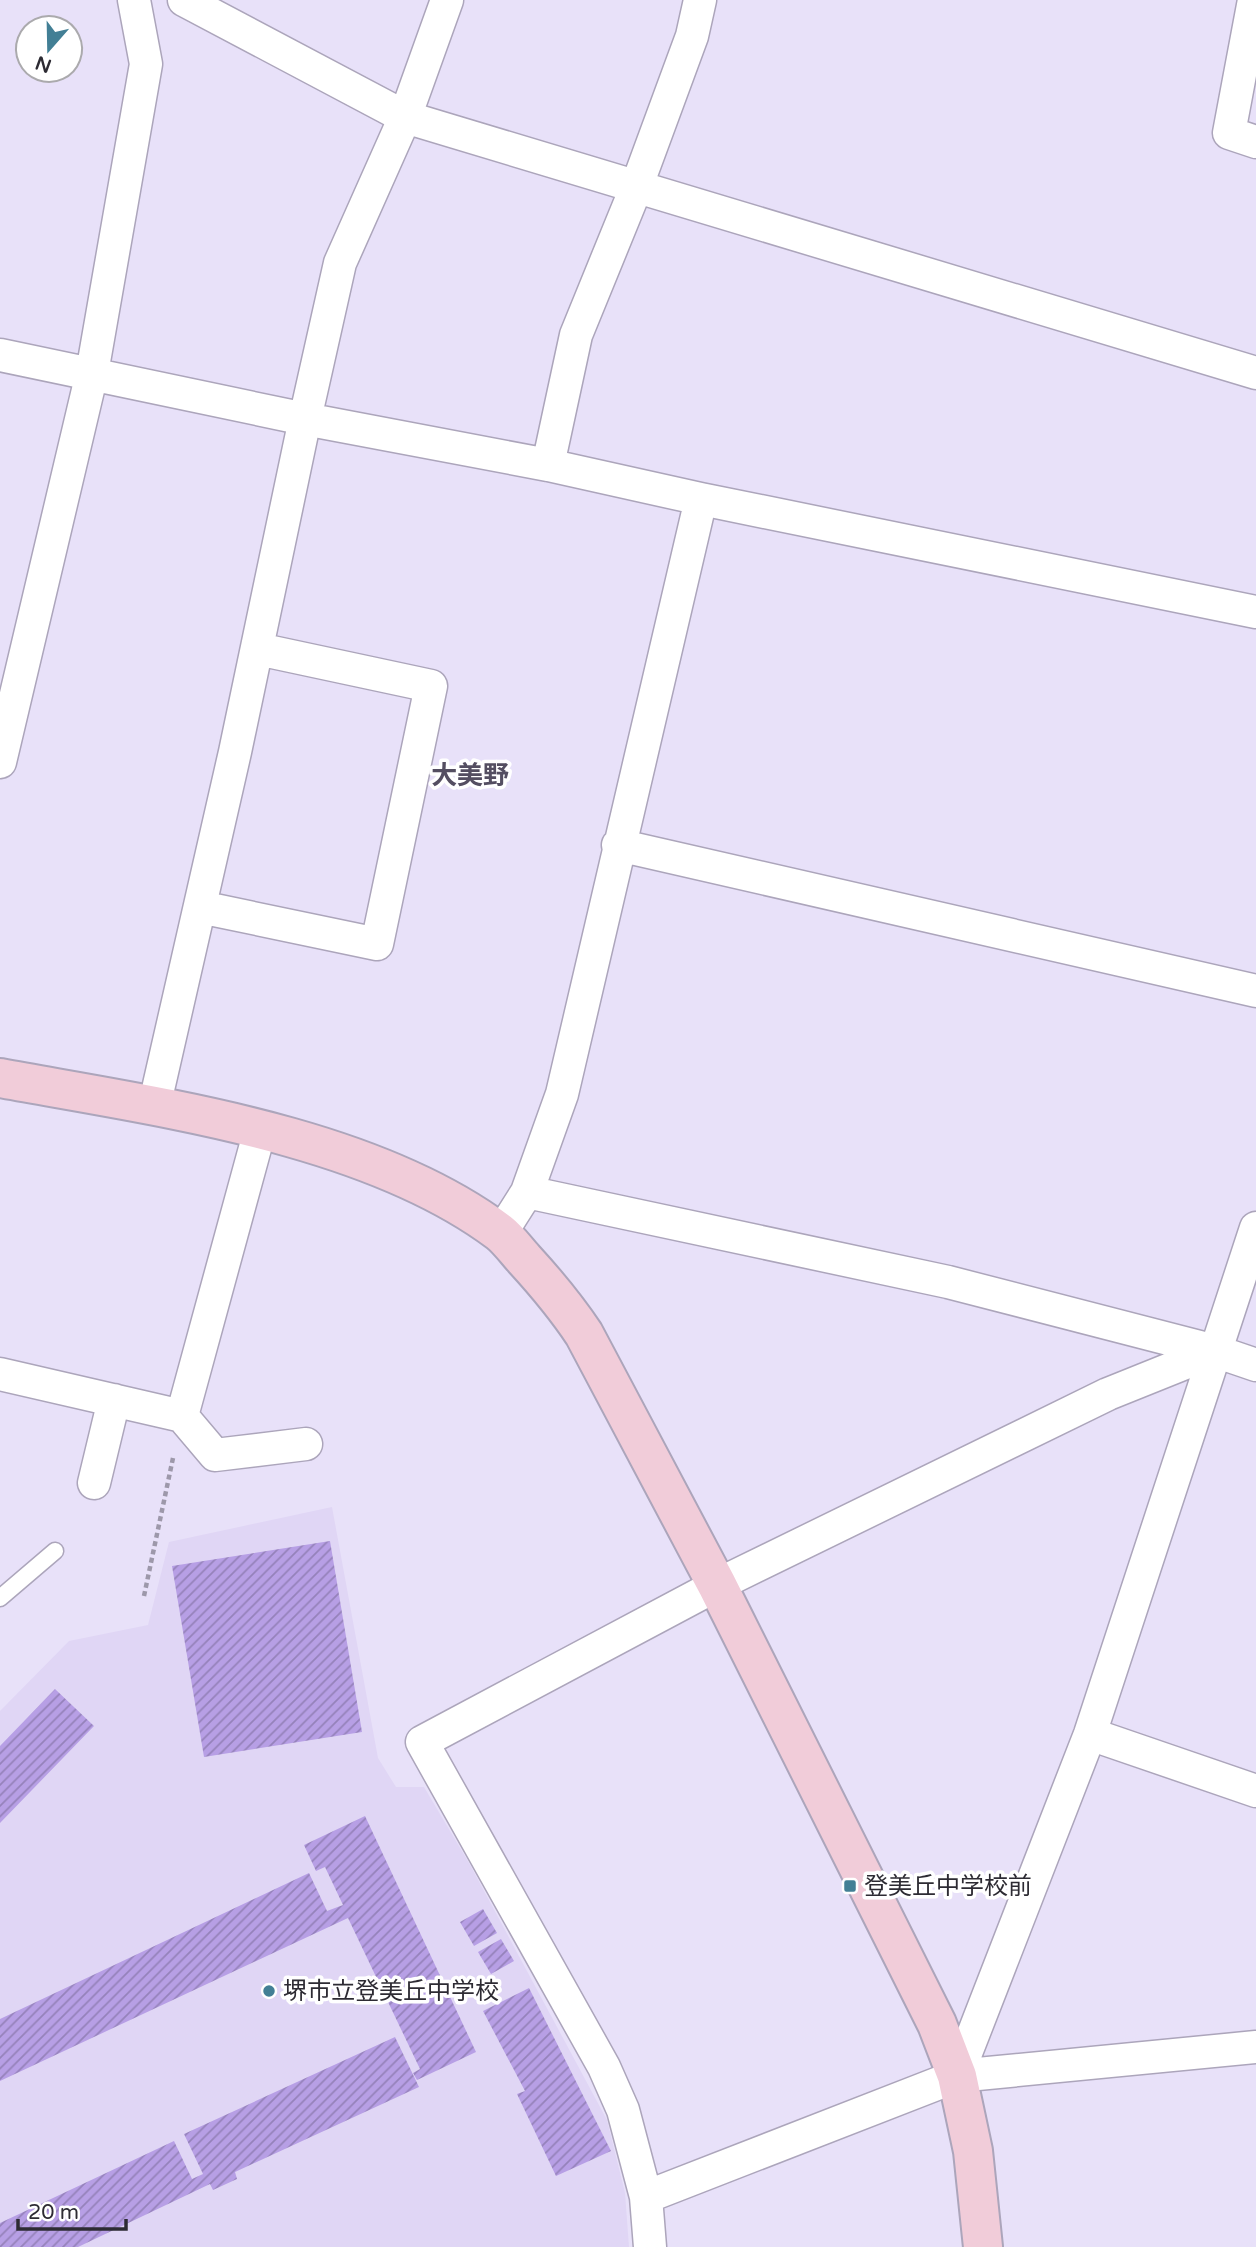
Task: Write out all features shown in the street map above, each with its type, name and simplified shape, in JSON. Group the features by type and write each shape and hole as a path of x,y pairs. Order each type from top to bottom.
{"street":[{"path":"0,762 92,373 146,64 134,0"},
{"path":"184,0 405,117 1256,373"},
{"path":"154,1107 258,649 340,263 405,117 447,0"},
{"path":"548,465 576,334 636,188 692,36 700,0"},
{"path":"1254,0 1229,133 1256,142"},
{"path":"0,355 1256,612"},
{"path":"501,1233 527,1192 562,1094 618,845 701,499"},
{"path":"200,906 377,944 431,686 258,649"},
{"path":"618,845 1256,991"},
{"path":"0,1079 154,1107 260,1130 353,1158 439,1194 501,1233 559,1297 584,1334 717,1585 937,2024 957,2076 973,2151 983,2247"},
{"path":"182,1416 260,1130"},
{"path":"527,1192 948,1282 1215,1351 1256,1365"},
{"path":"957,2076 1090,1734 1256,1228"},
{"path":"650,2247 646,2197 623,2110 604,2067 422,1742 717,1585 1108,1394 1215,1351"},
{"path":"0,1374 182,1416 215,1455 306,1444"},
{"path":"94,1483 114,1400"},
{"path":"1090,1734 1256,1791"},
{"path":"646,2197 957,2076 1256,2047"}],"lane":[{"path":"0,1598 55,1551"}],"path":[{"path":"144,1596 182,1416"}],"shaded area":[{"name":"堺市立登美丘中学校","path":"332,1507 378,1758 396,1787 424,1787 469,1863 607,2120 625,2193 629,2247 0,2247 0,1711 69,1641 148,1625 169,1542"}],"building":[{"path":"330,1541 362,1732 204,1757 172,1566"},
{"path":"55,1689 94,1726 0,1823 0,1746"},
{"path":"365,1816 476,2052 417,2080 413,2073 420,2069 348,1918 0,2081 0,2019 309,1873 327,1911 343,1905 325,1867 316,1871 304,1845"},
{"path":"483,1909 497,1933 474,1946 460,1922"},
{"path":"501,1939 514,1961 491,1974 478,1952"},
{"path":"529,1988 611,2151 556,2176 517,2094 525,2091 483,2011"},
{"path":"395,2037 419,2087 235,2172 237,2179 213,2190 210,2184 78,2247 0,2247 0,2223 174,2141 192,2179 203,2174 184,2134"}],"place":[{"name":"登美丘中学校前","path":"850,1886"},
{"name":"堺市立登美丘中学校","path":"269,1991"}],"district":[{"name":"大美野","path":"470,775"}]}
